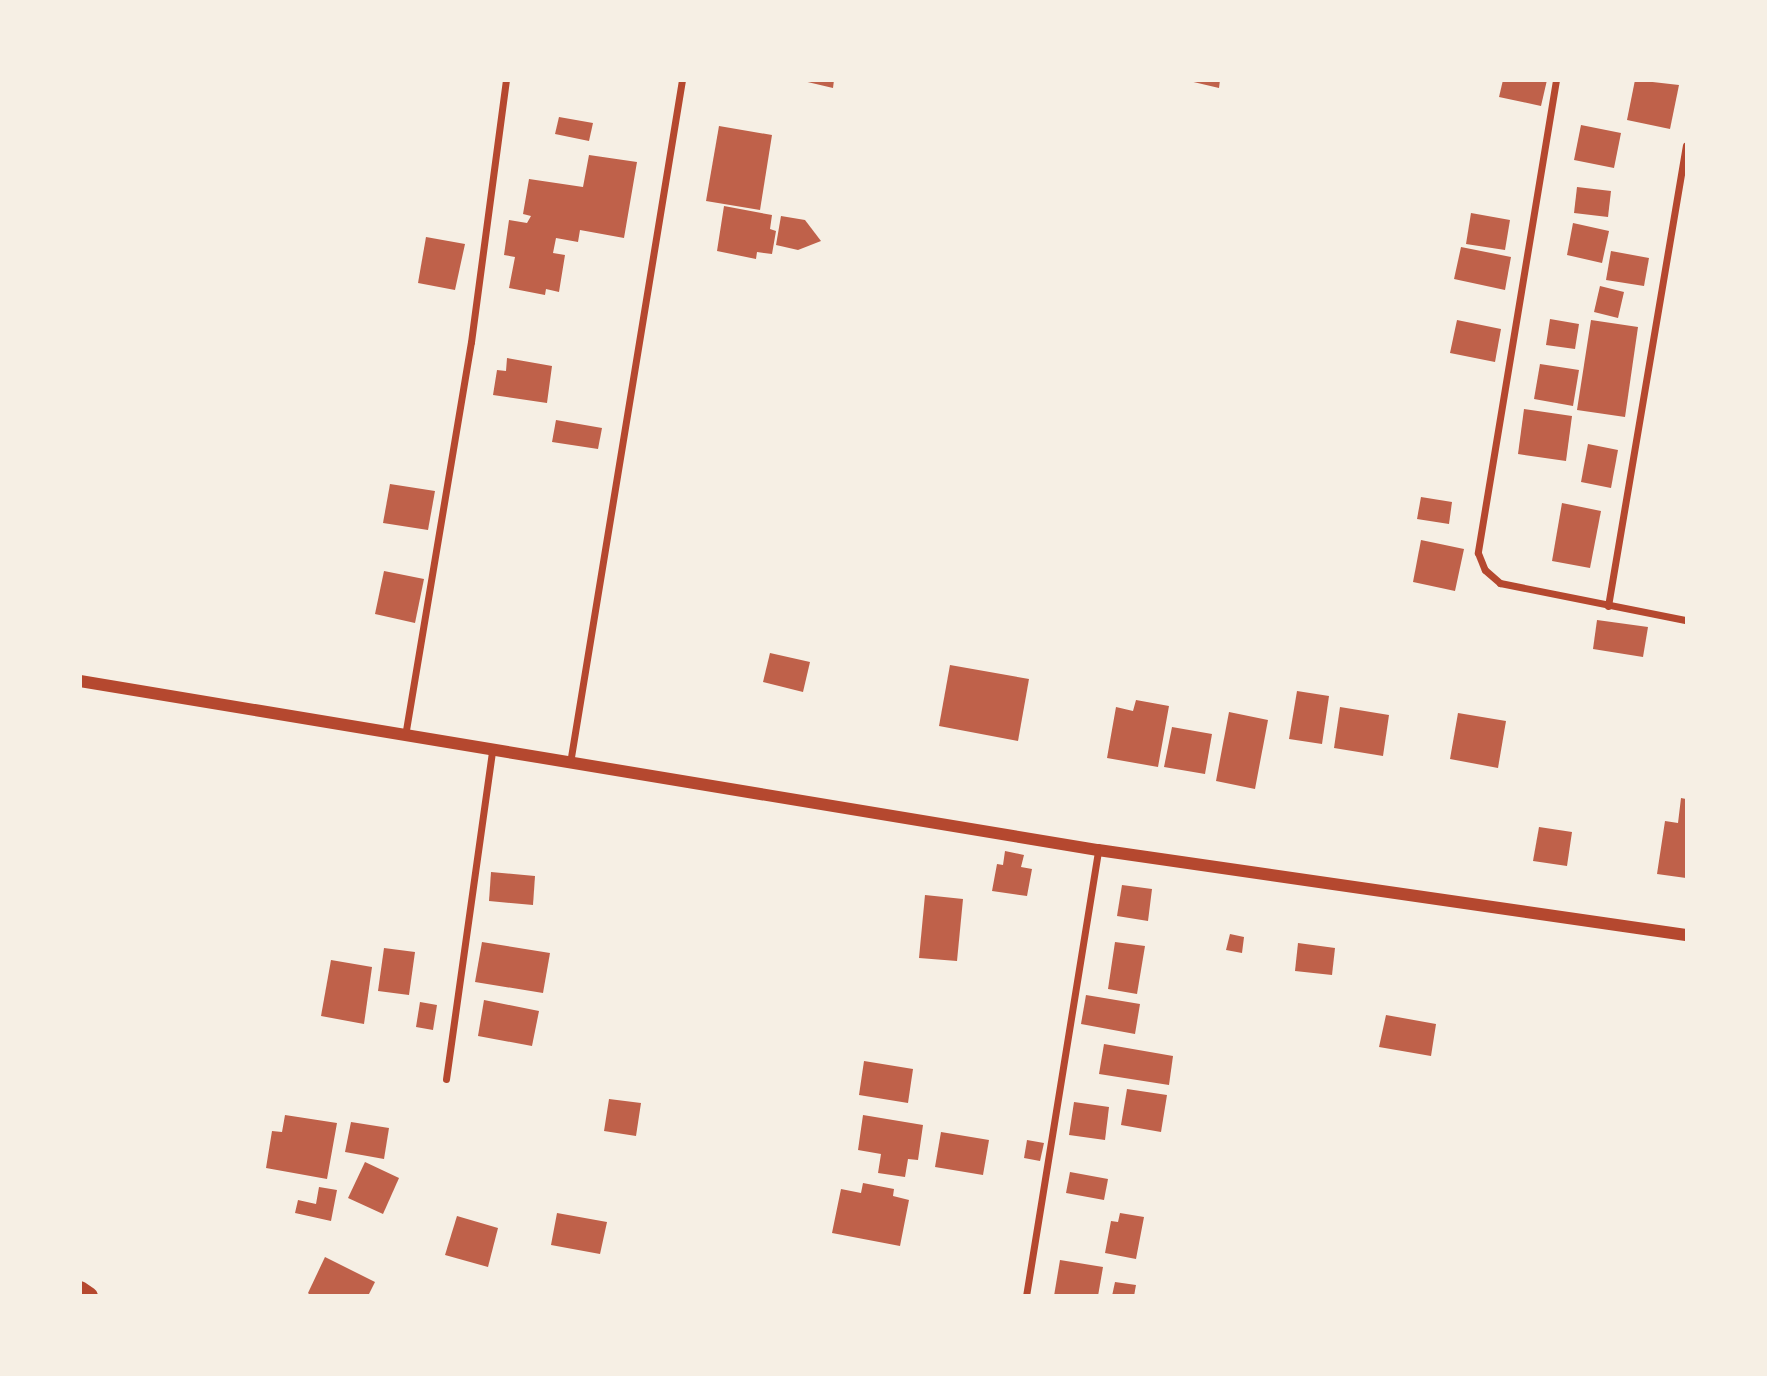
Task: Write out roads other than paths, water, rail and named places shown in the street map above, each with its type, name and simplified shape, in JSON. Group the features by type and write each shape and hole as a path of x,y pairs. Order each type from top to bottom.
{"main road":[{"path":"80,1290 89,1296"}],"street":[{"path":"405,736 471,342 506,80"},
{"path":"570,763 682,80"},
{"path":"1556,80 1478,553 1485,570 1500,583 1686,620"},
{"path":"1608,606 1686,146"},
{"path":"80,681 1098,850 1686,935"},
{"path":"446,1079 492,750"},
{"path":"1026,1296 1098,850"}]}
